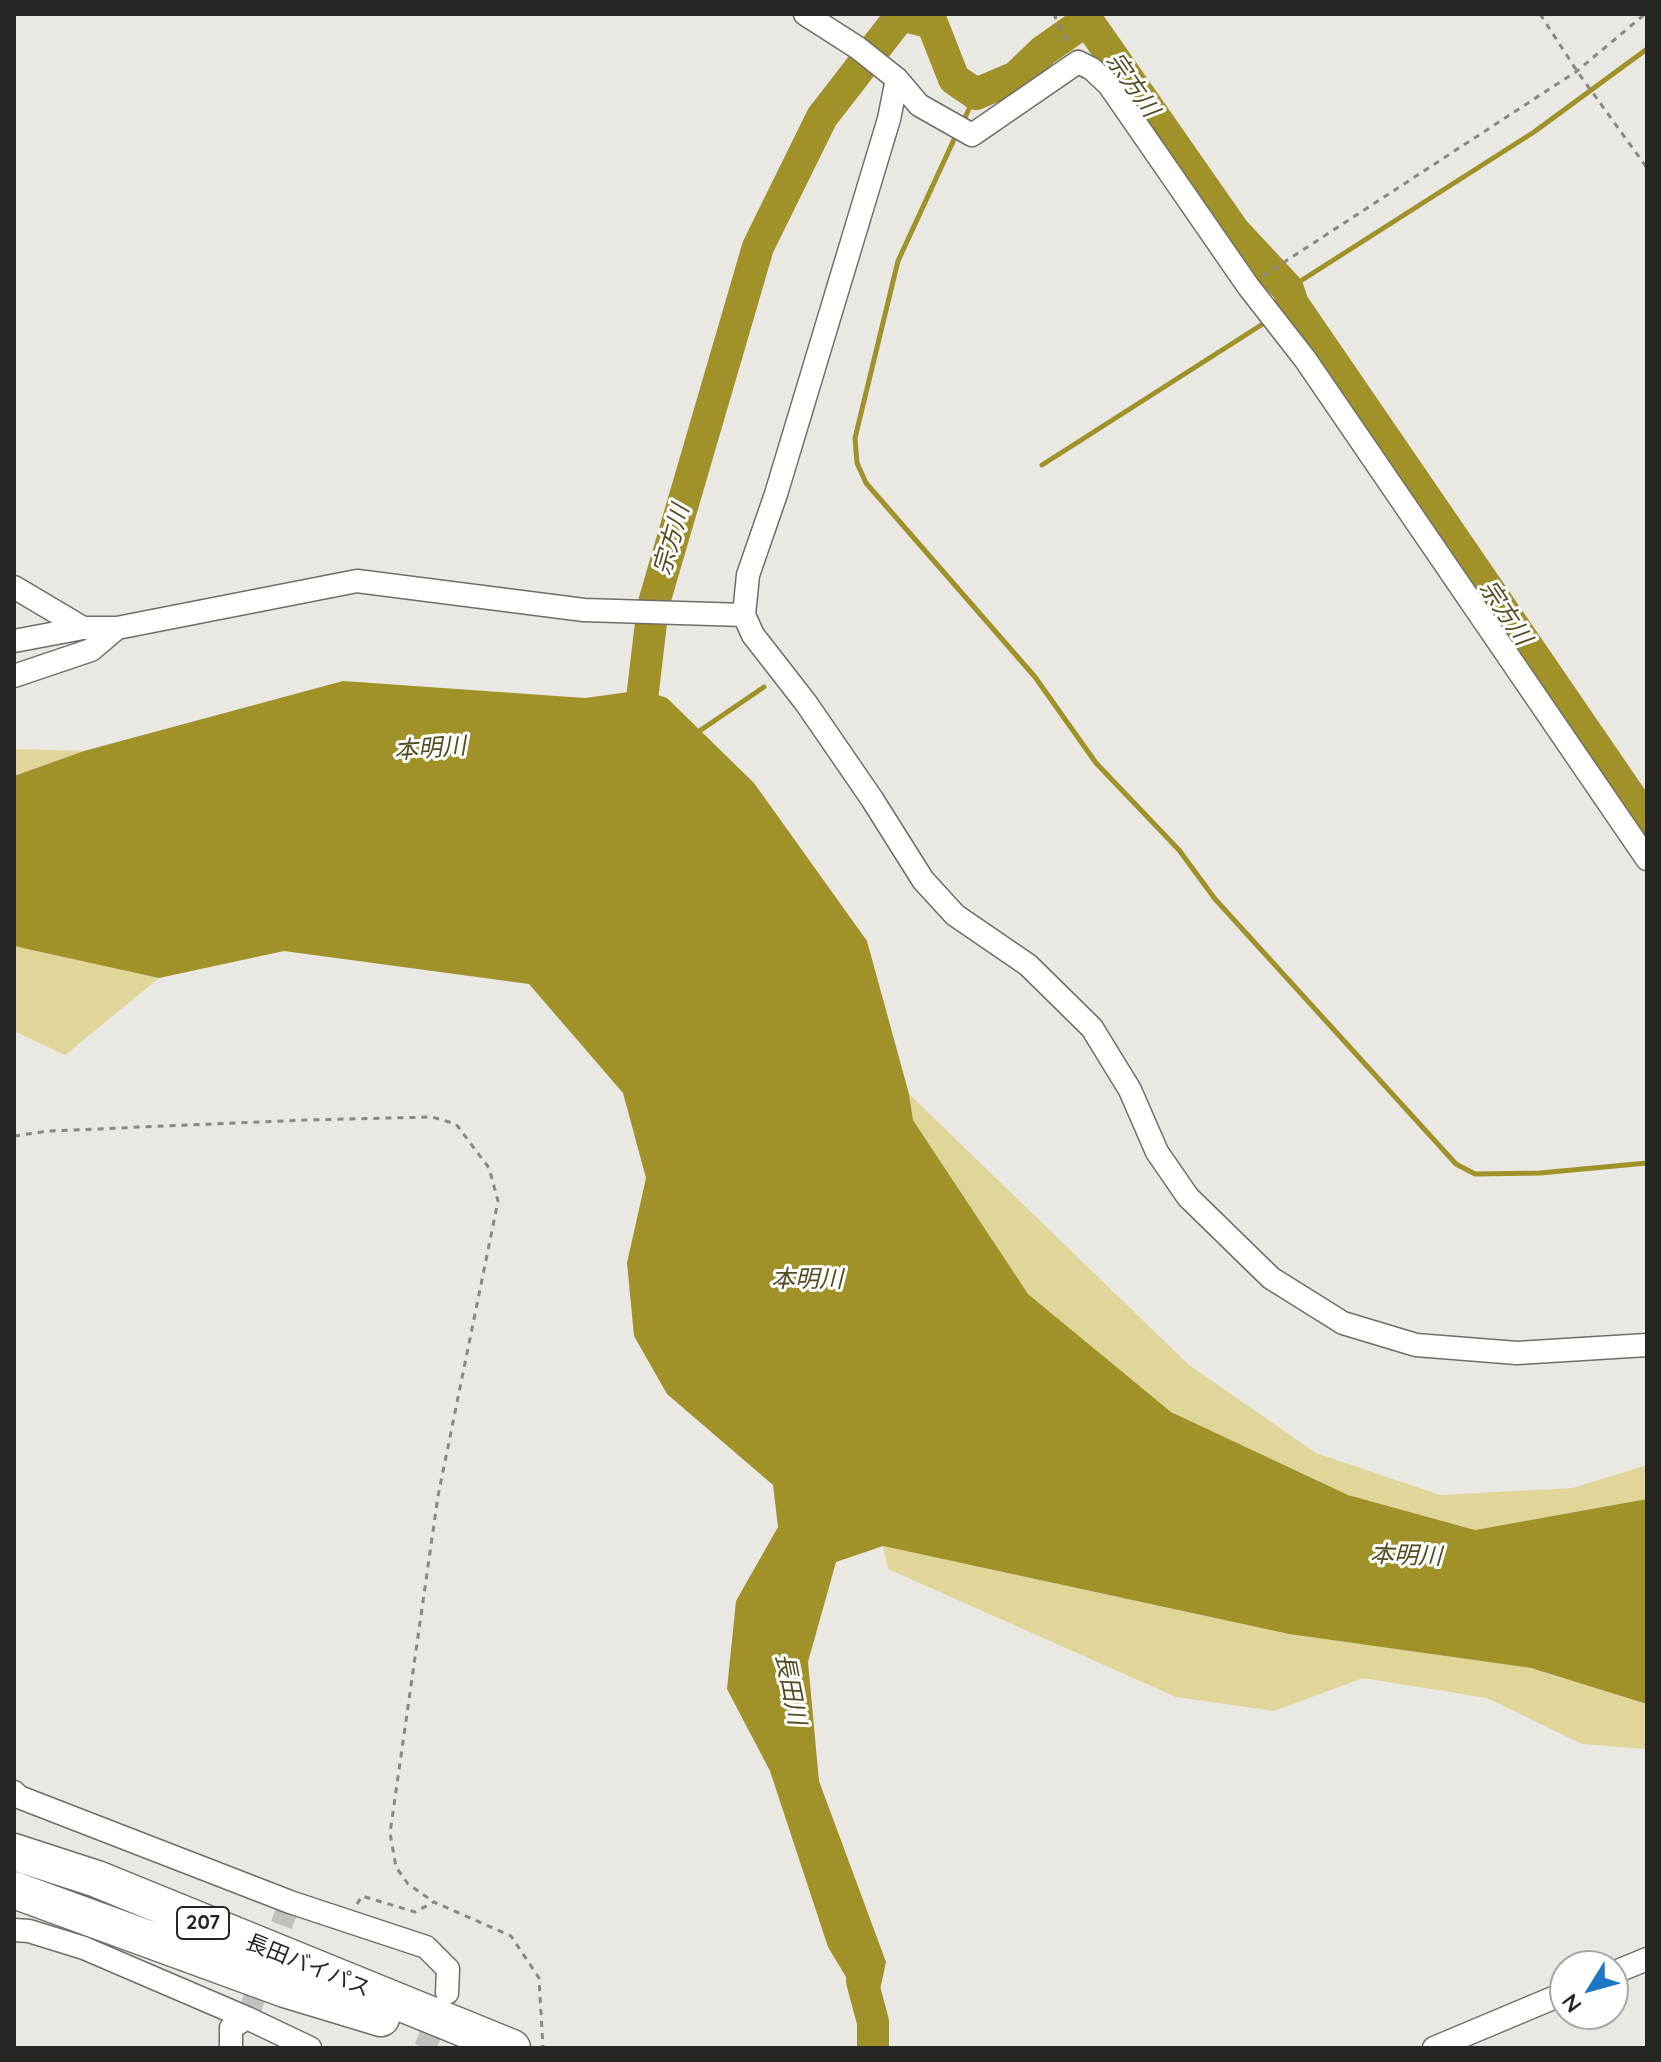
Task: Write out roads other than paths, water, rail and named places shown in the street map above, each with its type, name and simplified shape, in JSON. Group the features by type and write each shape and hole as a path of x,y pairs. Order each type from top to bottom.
{"highway":[{"path":"14,1829 264,1928 386,2009"},
{"name":"長田バイパス","path":"14,1852 97,1879 386,2009 451,2048"},
{"name":"長田バイパス","path":"14,1867 123,1905 274,1968 386,2009 512,2048"},
{"path":"14,1890 285,1989 386,2009"}],"street":[{"path":"805,14 858,48 897,79 919,105 972,135 1078,62 1092,69 1109,85 1248,286 1305,359 1647,859"},
{"path":"897,79 889,119 776,494 748,575 744,615 753,635 806,703 923,880 955,915 1028,965 1092,1028 1130,1090 1157,1152 1188,1197 1271,1278 1343,1323 1416,1345 1517,1353 1647,1345"},
{"path":"14,641 83,628 117,628 357,581 584,610 744,615"},
{"path":"14,587 83,628"},
{"path":"14,676 91,650 117,628"},
{"path":"14,1792 19,1797 290,1902 426,1947 448,1969 447,1993"},
{"path":"14,1930 29,1931 84,1948 310,2048"},
{"path":"1434,2048 1549,2000"},
{"path":"231,2048 231,2028 247,2018"}],"water":[{"name":"本明川","path":"343,681 585,698 643,690 667,698 754,783 867,941 909,1094 913,1120 1028,1294 1171,1412 1348,1495 1475,1530 1647,1499 1647,1704 1531,1668 1289,1634 883,1546 836,1562 808,1662 819,1781 886,1962 873,2022 828,1947 770,1771 727,1689 736,1601 778,1527 773,1485 667,1394 634,1336 627,1263 646,1178 623,1093 529,984 284,951 159,978 14,946 14,776 84,751"}],"waterway":[{"name":"宗方川","path":"1083,14 1087,20"},
{"name":"宗方川","path":"638,733 653,606 758,247 822,117 901,15 932,23 954,79 976,94 1016,77 1043,51 1087,20 1234,231 1288,289 1293,304 1647,821"},
{"path":"1288,289 1534,132 1647,49"},
{"path":"962,124 976,94"},
{"path":"957,133 898,261 855,438 857,463 866,483 1035,677 1096,763 1179,850 1215,899 1456,1164 1475,1174 1540,1173 1647,1163"},
{"path":"1277,314 1293,304"},
{"path":"1042,465 1269,320"},
{"path":"695,734 764,687"},
{"name":"長田川","path":"862,1981 873,2022 873,2048"}],"tunnel":[{"path":"247,2018 290,1902"},
{"path":"425,2048 441,2008"}]}
